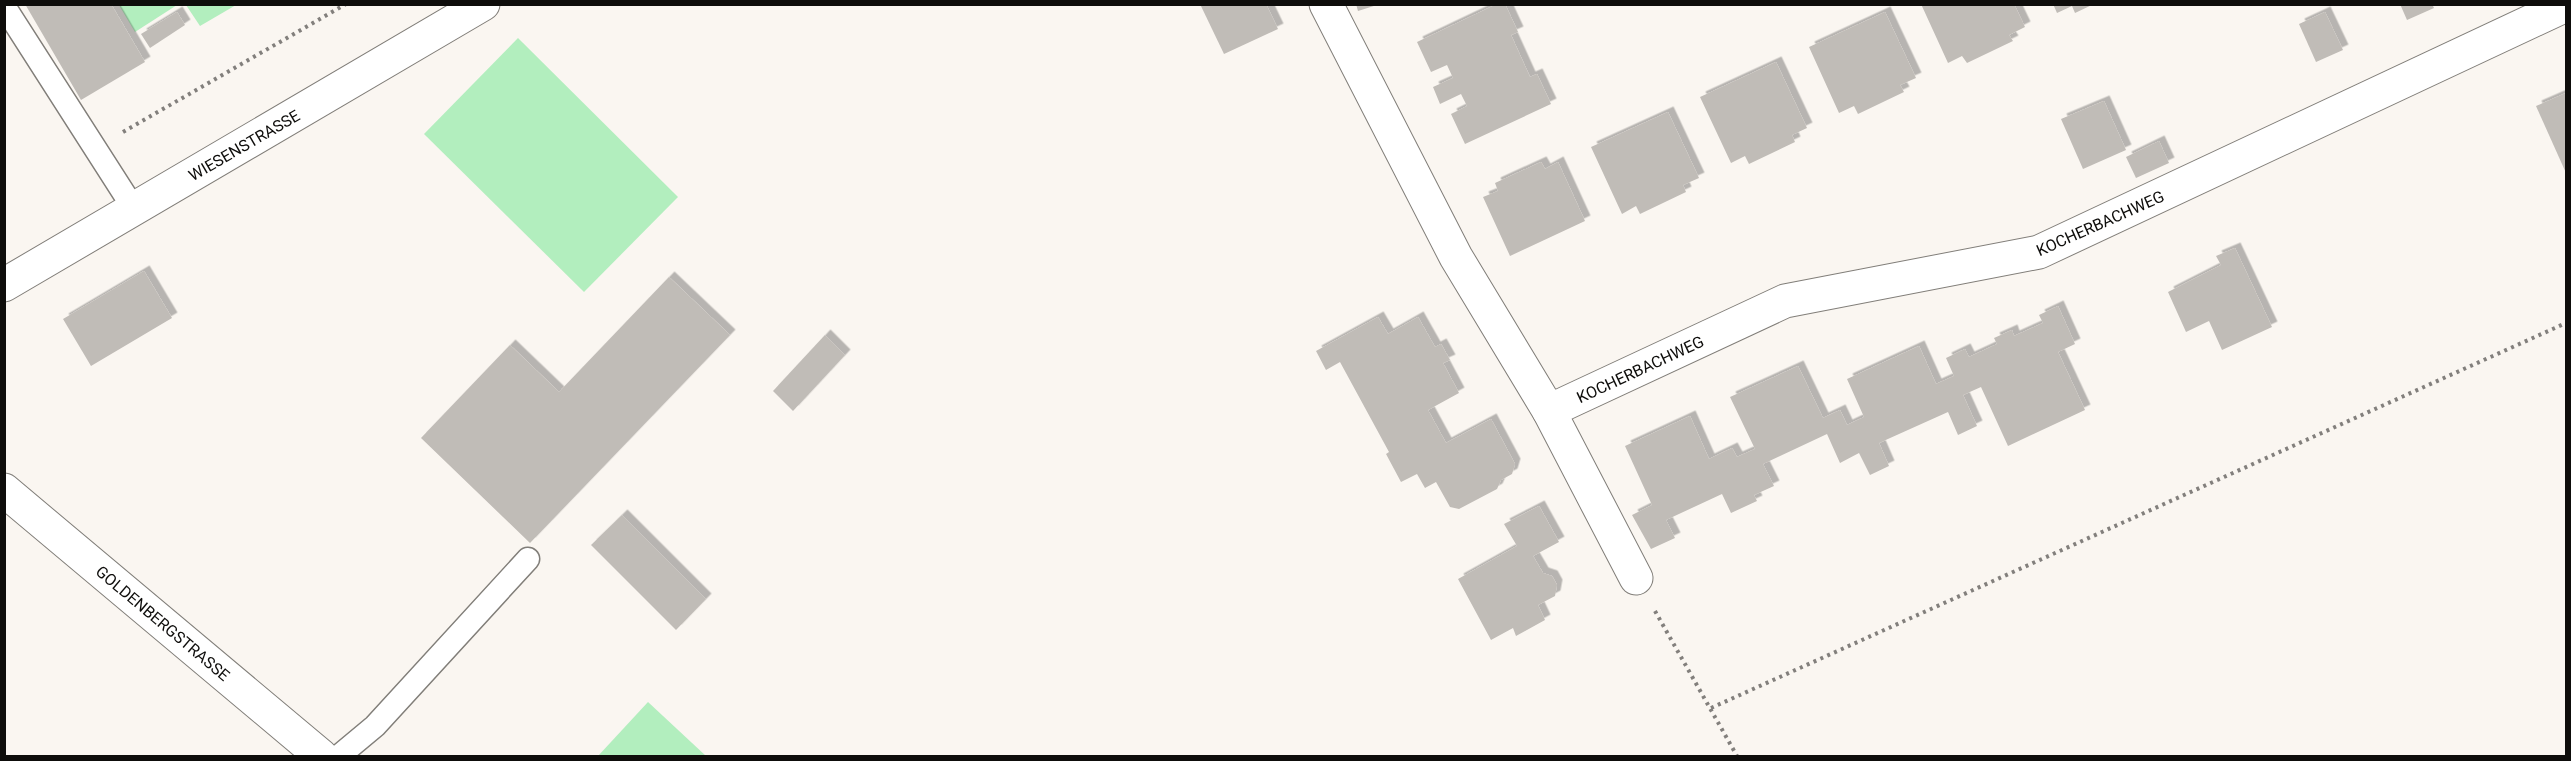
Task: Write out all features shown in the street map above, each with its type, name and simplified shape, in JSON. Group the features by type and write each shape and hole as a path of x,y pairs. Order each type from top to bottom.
{"street":[{"name":"WIESENSTRASSE","path":"4,285 483,4"},
{"path":"1326,4 1456,257 1549,411 1636,578"},
{"name":"KOCHERBACHWEG","path":"1549,411 1785,301 2039,252 2566,5"},
{"name":"GOLDENBERGSTRASSE","path":"4,490 321,756"}],"lane":[{"path":"4,6 134,209"},
{"path":"339,756 375,726 528,559"}],"path":[{"path":"94,148 346,4"},
{"path":"1711,708 2566,323"},
{"path":"1636,578 1737,756"}],"green space":[{"path":"119,5 177,5 135,32"},
{"path":"186,5 236,5 200,26"},
{"path":"518,38 678,197 584,292 424,134"},
{"path":"648,702 706,756 598,756"}],"building":[{"path":"25,4 111,4 145,62 81,100"},
{"path":"1200,4 1266,4 1278,29 1224,54"},
{"path":"1356,4 1377,4 1377,5 1358,11"},
{"path":"1497,4 1505,4 1518,32 1511,35 1530,77 1537,74 1551,104 1465,144 1451,114 1467,106 1461,94 1440,104 1433,87 1453,78 1447,65 1431,72 1417,42"},
{"path":"1921,4 2014,4 2025,27 2009,35 2013,41 1967,63 1962,56 1948,63"},
{"path":"2053,4 2094,4 2075,13 2072,6 2057,13"},
{"path":"2400,4 2432,4 2434,8 2407,20"},
{"path":"177,12 185,25 150,48 141,34"},
{"path":"1885,12 1916,78 1900,85 1904,92 1858,114 1854,106 1839,113 1809,47"},
{"path":"2325,12 2343,50 2316,62 2299,24"},
{"path":"1776,62 1807,128 1792,135 1795,142 1749,164 1745,156 1731,163 1700,97"},
{"path":"2566,93 2566,173 2536,106"},
{"path":"2104,101 2126,150 2083,169 2061,119"},
{"path":"1668,112 1699,178 1683,185 1686,192 1640,214 1636,206 1622,214 1591,147"},
{"path":"2159,141 2169,163 2136,178 2126,157"},
{"path":"1541,162 1545,169 1558,162 1585,221 1510,256 1483,197 1498,191 1495,183"},
{"path":"2235,248 2272,327 2222,350 2209,321 2186,332 2168,292 2221,265 2216,256"},
{"path":"144,271 172,318 91,366 63,319"},
{"path":"669,277 730,335 530,543 421,438 510,345 559,392"},
{"path":"2058,306 2075,344 2058,352 2085,410 2008,446 1981,387 1963,395 1977,426 1958,435 1948,412 1879,443 1889,466 1870,475 1859,453 1840,463 1827,434 1763,464 1774,486 1754,495 1757,501 1731,513 1722,494 1666,520 1675,538 1651,549 1632,515 1652,505 1625,446 1690,416 1709,459 1732,448 1737,457 1755,449 1730,397 1798,366 1823,418 1840,410 1847,425 1864,417 1847,379 1919,346 1936,384 1954,376 1946,358 1965,349 1969,357 1997,344 1994,338 2012,330 2014,336 2043,323 2039,315"},
{"path":"1378,317 1388,334 1418,317 1435,347 1441,344 1450,360 1443,363 1459,393 1428,410 1446,443 1491,419 1515,464 1512,474 1501,480 1497,489 1459,509 1450,507 1436,482 1425,488 1417,474 1401,482 1386,454 1389,452 1340,362 1326,370 1316,351"},
{"path":"825,335 845,355 793,411 773,391"},
{"path":"1539,506 1559,542 1533,556 1543,573 1552,576 1557,585 1555,596 1538,605 1545,620 1516,636 1513,628 1491,640 1458,579 1517,546 1504,524"},
{"path":"622,515 706,599 676,630 591,545"}]}
